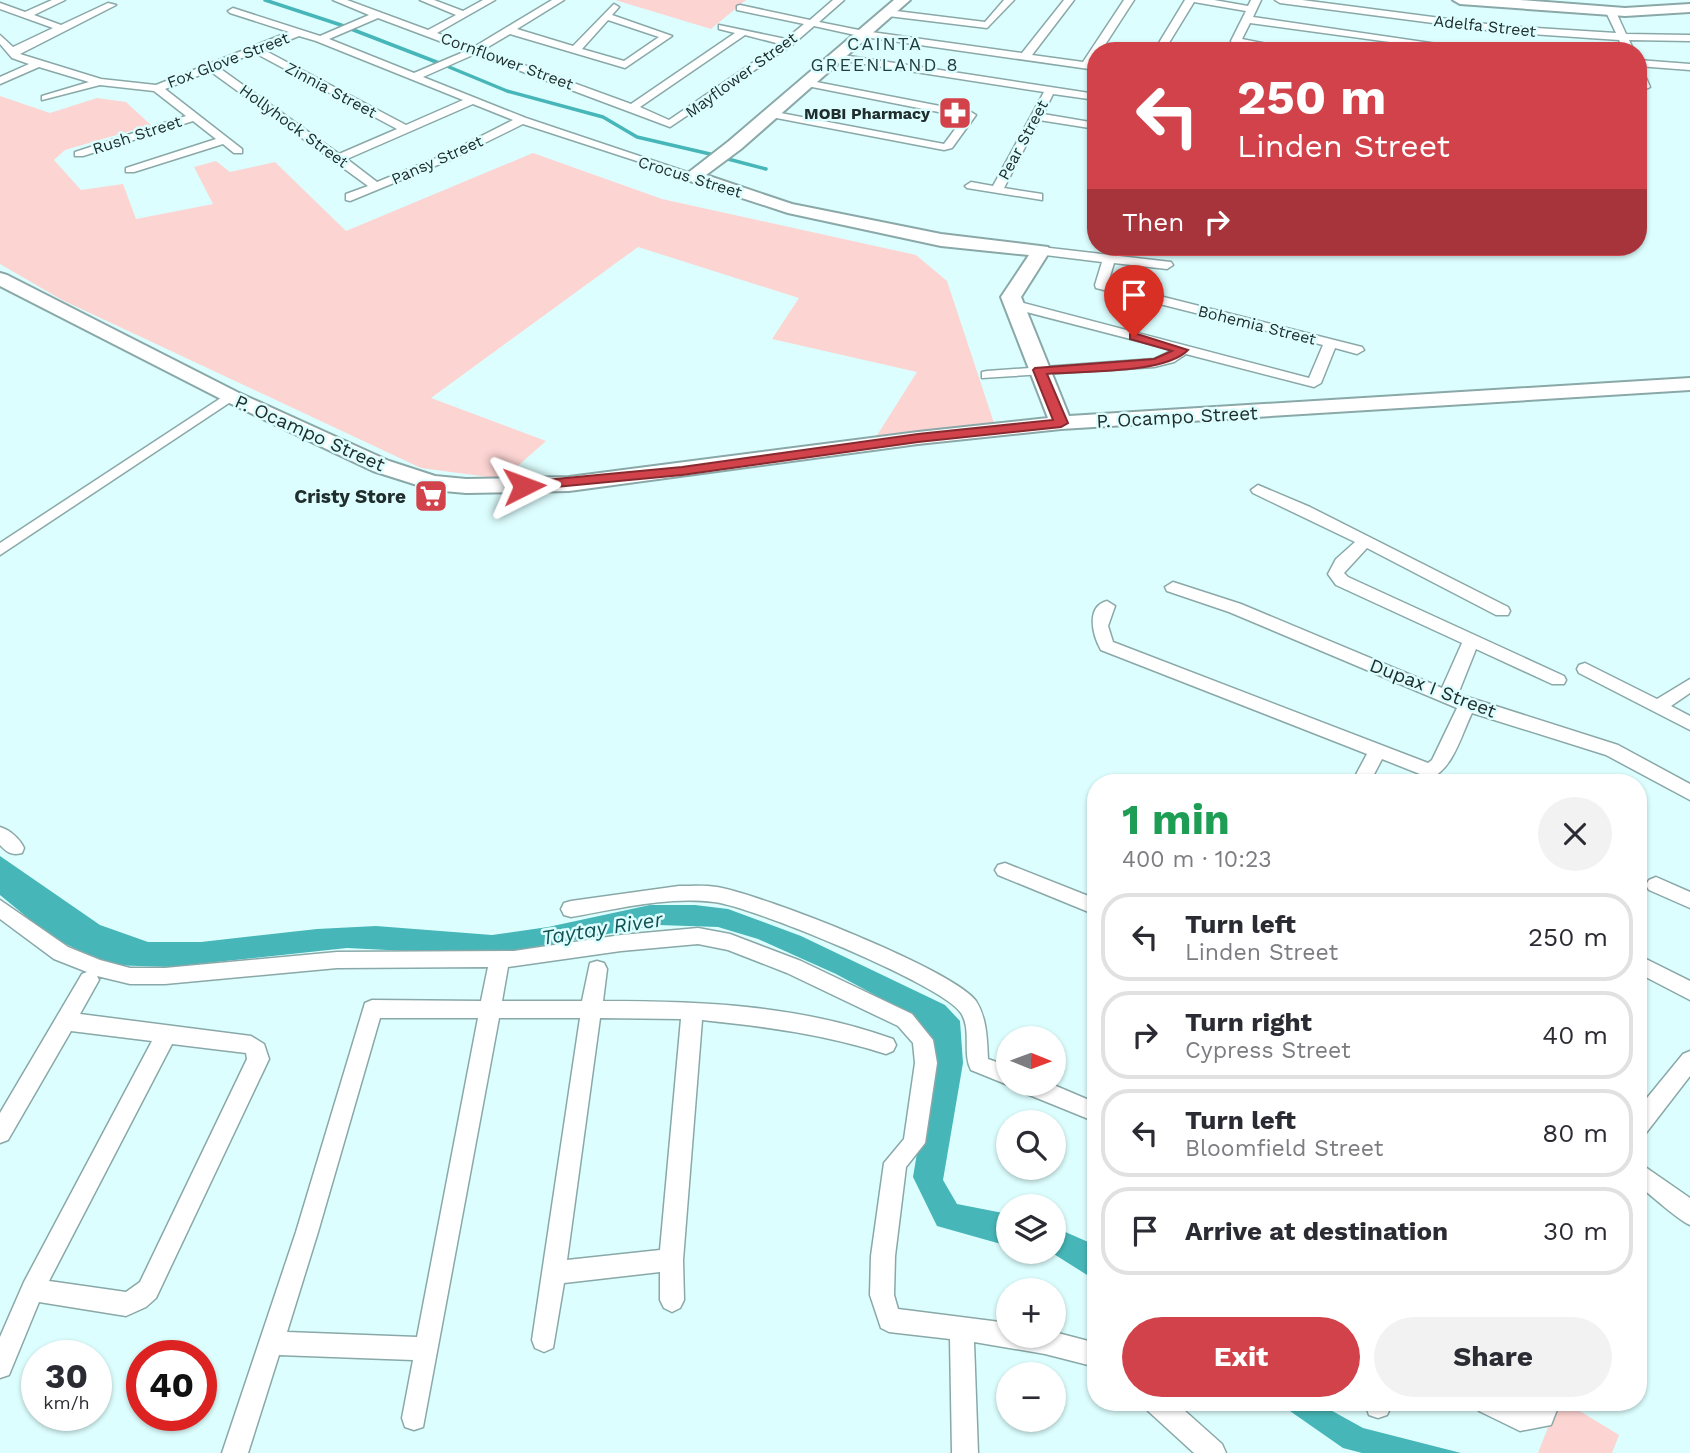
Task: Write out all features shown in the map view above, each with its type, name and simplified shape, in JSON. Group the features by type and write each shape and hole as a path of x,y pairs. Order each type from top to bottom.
{"street":[{"path":"26,15 60,0"},
{"name":"Cornflower Street","path":"338,0 379,13 666,123 675,124"},
{"path":"360,6 374,0"},
{"path":"425,0 465,15"},
{"path":"430,33 490,0"},
{"path":"416,76 476,50 559,0"},
{"path":"763,13 777,0"},
{"name":"Mayflower Street","path":"675,124 788,43 839,0"},
{"path":"693,176 903,0"},
{"path":"888,13 986,25 1009,0"},
{"path":"1025,57 1069,0"},
{"path":"1105,42 1129,0"},
{"path":"1164,42 1190,0"},
{"path":"1197,0 1431,42"},
{"name":"Adelfa Street","path":"1280,0 1502,29 1624,37 1690,38"},
{"path":"1460,0 1611,12 1684,5"},
{"path":"13,51 111,5"},
{"path":"0,6 61,28"},
{"path":"740,8 864,34 1087,65"},
{"path":"1238,42 1235,39 1251,9"},
{"name":"Crocus Street","path":"233,11 320,38 522,120 788,208 941,240 1167,265"},
{"path":"509,30 575,50 625,65 667,36 610,12 575,50"},
{"path":"1611,12 1626,42"},
{"path":"320,38 379,13"},
{"path":"723,27 788,43"},
{"name":"Fox Glove Street","path":"157,88 299,32"},
{"path":"632,108 743,32"},
{"path":"0,38 16,56 100,82 157,88 238,151"},
{"name":"Zinnia Street","path":"255,49 407,130"},
{"path":"836,57 1087,96"},
{"path":"3,77 39,63"},
{"path":"1647,64 1690,67"},
{"name":"Hollyhock Street","path":"211,67 376,186"},
{"path":"46,98 100,82"},
{"path":"770,114 944,147 948,146 971,115 806,83"},
{"name":"Pear Street","path":"997,190 1050,90"},
{"path":"338,159 473,100"},
{"path":"1034,116 1087,125"},
{"name":"Rush Street","path":"79,154 195,117"},
{"name":"Pansy Street","path":"350,197 449,157 522,120"},
{"path":"130,170 225,140"},
{"path":"971,186 1038,197"},
{"path":"1041,251 1011,297 1061,423"},
{"name":"Bohemia Street","path":"1109,259 1101,285 1357,350"},
{"name":"P. Ocampo Street","path":"0,279 230,396 409,477 433,483 466,486 569,484 918,438 1061,423 1690,384"},
{"path":"1012,304 1314,383 1331,344"},
{"path":"987,375 1154,363 1169,359 1182,350"},
{"path":"0,550 230,396"},
{"path":"1258,490 1366,541 1502,611"},
{"path":"1366,541 1342,563 1336,574 1342,581 1558,680"},
{"name":"Dupax I Street","path":"1173,587 1235,608 1466,705 1612,750 1690,793"},
{"path":"1107,606 1099,623 1099,634 1107,646 1430,771 1439,764 1466,705"},
{"path":"1448,697 1458,667 1471,642"},
{"path":"1585,669 1690,724"},
{"path":"1657,707 1690,685"},
{"path":"1365,774 1377,751"},
{"path":"0,834 15,848"},
{"path":"1005,870 1087,903"},
{"path":"1656,885 1690,900"},
{"path":"571,909 656,896 716,894 792,918 956,994 968,1005 972,1016 978,1063 996,1071"},
{"path":"0,908 37,938 61,953 97,968 130,976 165,976 337,960 514,959 621,943 698,936 730,942 794,967 905,1020 923,1040 926,1063 914,1143 895,1163 883,1255 882,1295 888,1320 962,1328 1087,1352"},
{"path":"414,1418 498,967"},
{"path":"1647,968 1690,991"},
{"path":"544,1339 597,969"},
{"path":"0,1133 89,980"},
{"path":"235,1453 272,1343 372,1009 692,1010 787,1020 835,1029 886,1045"},
{"path":"672,1300 671,1260 692,1010"},
{"path":"33,1290 126,1304 138,1299 148,1290 257,1059 257,1050 251,1045 65,1021"},
{"path":"0,1366 33,1290 166,1034"},
{"path":"1647,1114 1690,1060"},
{"path":"1056,1096 1087,1109"},
{"path":"1647,1178 1687,1204"},
{"path":"553,1273 671,1260"},
{"path":"962,1328 965,1453"},
{"path":"272,1343 427,1349"},
{"path":"1167,1411 1213,1453"},
{"path":"1505,1411 1520,1419 1542,1416 1544,1411"}],"shaded area":[{"path":"615,0 746,0 711,29"},
{"path":"0,96 50,113 97,98 126,102 151,125 65,150 54,160 81,190 123,184 136,219 213,204 194,167 216,161 230,172 275,162 346,231 533,153 662,199 916,255 947,281 994,423 876,437 917,372 772,339 799,298 638,247 431,398 546,441 503,479 421,468 62,300 0,264"},
{"path":"1554,1411 1580,1411 1619,1435 1612,1453 1538,1453"}],"water":[{"name":"Taytay River","path":"0,856 100,925 148,942 201,942 317,929 376,926 492,935 548,927 650,905 695,905 728,909 801,936 945,1005 960,1021 963,1063 943,1180 957,1204 996,1212 996,1243 937,1226 913,1177 928,1087 908,1013 836,974 758,939 718,927 658,925 506,952 347,948 169,967 110,965 51,937 0,895"},
{"path":"1066,1232 1087,1241 1087,1275 1066,1262"},
{"path":"1290,1411 1332,1411 1363,1428 1461,1453 1362,1453 1343,1448"}],"waterway":[{"path":"265,0 344,26"},
{"path":"351,29 439,63"},
{"path":"449,67 507,91 603,117 637,137 710,154"},
{"path":"728,159 766,169"}],"place":[{"name":"MOBI Pharmacy","path":"955,113"},
{"name":"Cristy Store","path":"431,496"}],"district":[{"name":"CAINTA GREENLAND 8","path":"885,53"}],"route":[{"path":"524,486 569,484 682,471 918,438 1061,423 1040,370 1154,363 1169,359 1182,350 1134,337"}]}
